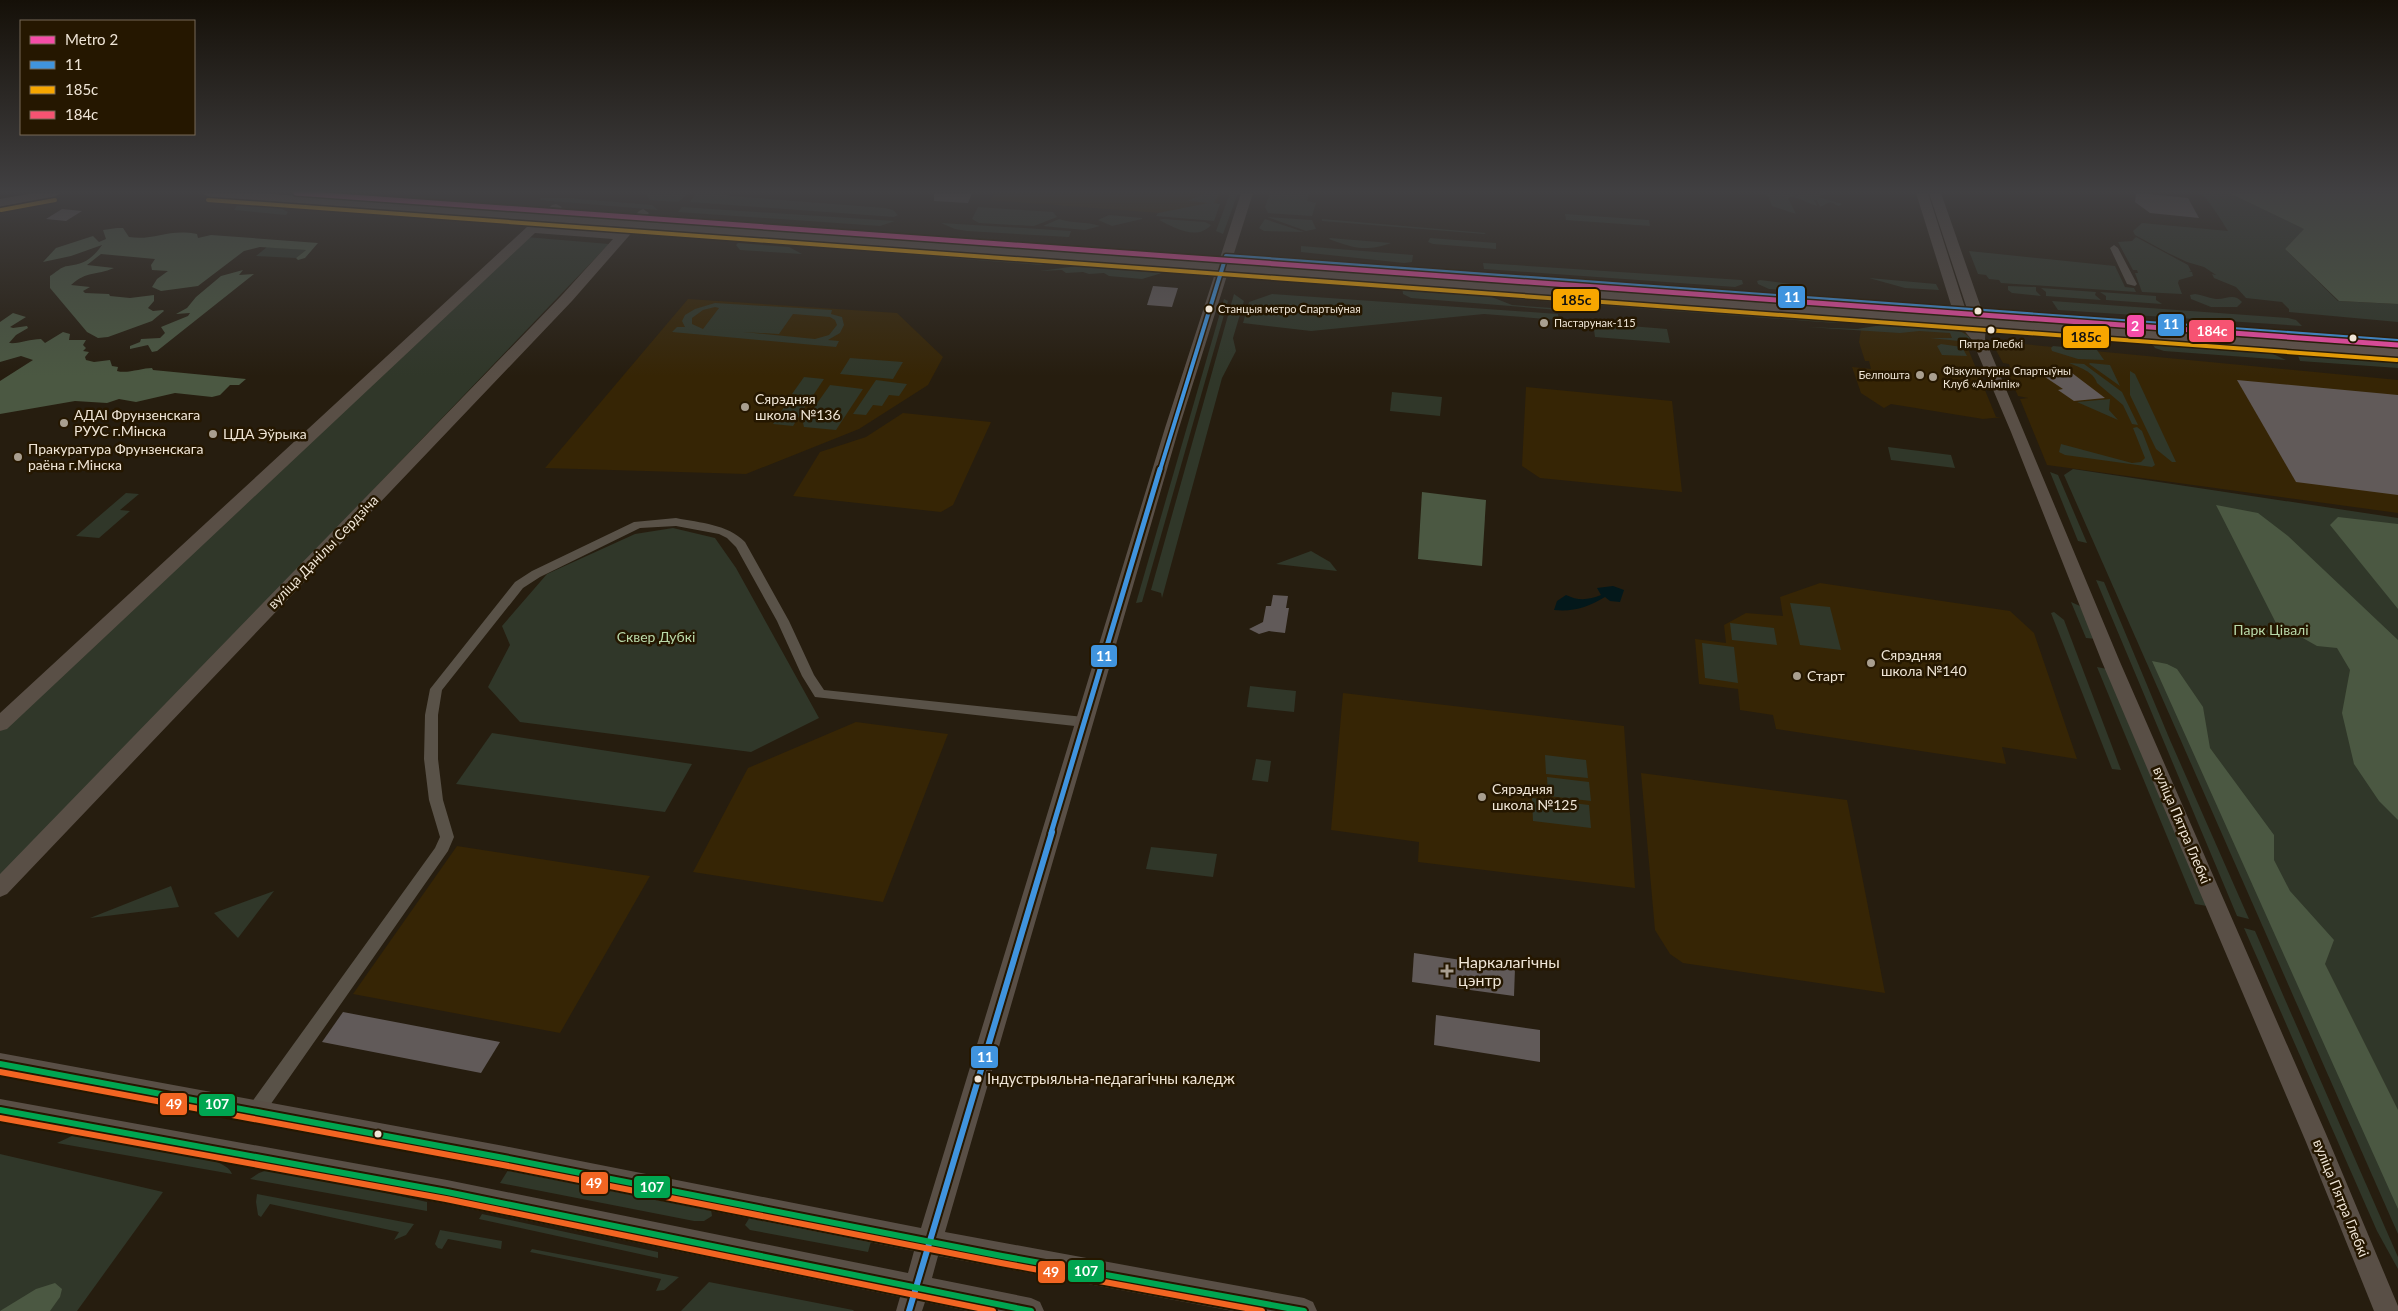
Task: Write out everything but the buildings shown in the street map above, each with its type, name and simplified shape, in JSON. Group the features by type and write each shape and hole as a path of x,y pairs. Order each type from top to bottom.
{"main road":[{"path":"0,724 505,254"},
{"name":"вуліца Данілы Сердзіча","path":"0,888 567,298 606,254"},
{"path":"1112,254 1969,316 2398,340"},
{"path":"912,1300 1172,428 1226,254"},
{"path":"1945,254 1969,316"},
{"path":"1951,254 1969,316"},
{"name":"вуліца Пятра Глебкі","path":"1969,316 2111,662 2318,1142 2387,1311"},
{"path":"2075,323 2398,353"},
{"path":"0,1064 930,1242 1304,1311"},
{"path":"0,1110 447,1192 912,1300 1031,1311"}],"street":[{"path":"2117,254 2132,284"},
{"path":"255,1112 441,851 447,837 436,800 432,754 432,704 436,689 519,585 536,574 638,526 676,522 722,531 731,535 744,551 783,621 808,676 820,694 1084,722"}],"shaded area":[{"name":"Сярэдняя школа №136","path":"688,299 897,313 943,357 928,385 859,429 746,474 545,468"},
{"path":"1888,324 1953,328 1966,333 1969,336 1964,339 1996,417 2003,417 1983,419 1891,404 1884,408 1861,393 1852,367 1871,369 1869,361 1865,361 1859,342 1861,329"},
{"path":"1991,341 2398,380 2398,513 2047,465 2020,399 2028,398 2018,396 2006,369 2011,370 2009,364 2003,363"},
{"path":"1526,387 1672,401 1682,492 1540,478 1522,466"},
{"path":"903,413 991,422 953,505 941,512 793,496 820,452 866,437"},
{"name":"Сярэдняя школа №140","path":"1820,583 2010,611 2034,633 2077,759 2002,747 2006,764 1776,729 1773,715 1740,710 1738,689 1699,684 1695,639 1726,643 1724,625 1746,613 1783,616 1780,597"},
{"path":"1613,586 1624,590 1620,602 1610,601 1605,597 1581,608 1554,610 1557,601 1566,595 1579,599 1592,598 1601,595 1597,588"},
{"name":"Сярэдняя школа №125","path":"1343,693 1624,726 1635,888 1418,862 1419,842 1331,830"},
{"path":"856,722 948,734 883,902 693,872 748,768"},
{"path":"1641,773 1847,800 1885,993 1683,963 1670,954 1655,930"},
{"path":"457,846 650,876 560,1033 353,994"}],"green space":[{"path":"50,254 76,254 71,256 43,262"},
{"path":"95,254 101,254 87,265 114,268 87,275 71,285 90,287 83,291 85,293 109,294 110,296 130,298 154,295 154,301 148,308 153,311 164,311 152,321 108,337 98,338 87,332 50,288 50,276 63,267 79,264"},
{"path":"103,254 240,254 198,286 161,291 152,287 157,279 168,271 152,270 151,265 155,259"},
{"path":"258,254 301,254 296,258 256,256"},
{"path":"301,254 308,254 305,258 298,260 296,258"},
{"path":"508,254 599,254 0,879 0,731"},
{"path":"902,254 949,254 1055,262 1041,265"},
{"path":"1321,254 1413,255 1412,262 1404,263"},
{"path":"1970,254 2000,254 2115,266 2125,287 2134,288 2136,292 2001,283 1999,280 1989,279 1986,275 1978,274"},
{"path":"2125,254 2168,254 2188,265 2191,271 2189,272 2192,272 2193,276 2179,280 2178,283 2182,294 2142,292 2135,273 2138,273 2137,270 2133,270"},
{"path":"2170,254 2290,254 2338,301 2398,304 2398,322 2289,312 2289,309 2282,302 2246,298 2236,287 2214,278 2212,274 2216,275 2204,267"},
{"path":"2290,254 2398,254 2398,304 2339,301"},
{"path":"1245,263 1593,289 1946,312 1952,316"},
{"path":"1483,263 1742,280 1743,284 1735,287 1484,269"},
{"path":"1077,266 1162,273 1142,279 1109,276 1104,273 1066,273 1062,270 1040,271"},
{"path":"243,270 239,275 254,274 157,351 152,352 148,345 130,349 130,346 140,342 141,339 160,338 165,333 161,327 188,316 190,313 176,314 187,308 196,297 221,276"},
{"path":"1869,278 1936,284 1939,290 1905,288"},
{"path":"1757,281 1791,284 1804,291 1769,289 1758,284"},
{"path":"1402,286 1484,294 1512,305 1559,310 1411,298 1403,294"},
{"path":"2008,286 2036,287 2036,291 2041,296 2012,293 2008,290"},
{"path":"2041,288 2096,292 2095,295 2101,300 2046,296 2046,292"},
{"path":"2100,292 2156,296 2156,300 2162,304 2106,300 2106,296"},
{"path":"1513,293 1788,314 1844,322 1835,323 1513,299 1506,295"},
{"path":"1234,294 1244,301 1233,338 1236,351 1222,378 1162,598 1161,593 1151,590"},
{"path":"1272,294 1558,314 1559,320 1484,314 1311,331 1243,323 1249,302"},
{"path":"2195,294 2216,299 2236,297 2242,302 2237,307 2211,307 2191,299 2190,295"},
{"path":"1224,299 1228,301 1142,602 1136,603"},
{"path":"2052,301 2288,318 2296,320 2302,326 2058,310"},
{"path":"715,303 832,310 831,314 842,317 844,325 840,333 828,340 839,341 836,347 672,332 677,327 685,327 682,321 685,315 695,309","holes":["719,308 703,329 692,324 692,318 703,310","793,314 830,317 835,320 837,325 829,335 815,339 743,332 779,334"]},
{"path":"13,313 26,317 10,327 27,326 28,328 16,335 9,343 41,339 45,343 63,332 70,334 69,340 86,340 83,345 86,348 83,351 89,352 85,357 86,360 94,362 110,360 112,366 118,367 117,371 125,372 152,368 153,370 246,379 239,385 230,385 220,395 212,397 175,393 136,402 119,399 107,403 75,401 0,414 0,381 33,360 21,356 0,362 0,322"},
{"path":"1593,323 1667,329 1670,343 1595,337"},
{"path":"1888,324 1944,327 1964,333 1970,338 1959,341 1930,338 1952,338 1950,333 1919,331 1900,333 1807,327 1857,329"},
{"path":"2079,325 2398,347 2398,350"},
{"path":"2150,341 2203,344 2225,350 2273,354 2286,360 2164,351 2155,348"},
{"path":"1941,344 1962,347 1967,356 1942,355 1937,346"},
{"path":"2053,346 2097,350 2104,360 2078,359 2052,351 2051,348"},
{"path":"2297,353 2398,359 2398,368 2300,361"},
{"path":"850,358 903,362 893,379 840,374"},
{"path":"2069,363 2084,364 2122,392 2138,425 2132,424 2123,405 2097,383 2093,376 2086,370"},
{"path":"2089,364 2110,365 2120,386"},
{"path":"2130,371 2135,374 2176,462 2172,462 2156,449 2130,395"},
{"path":"804,377 824,379 812,397 792,394"},
{"path":"876,380 907,384 899,396 889,395 882,406 873,405 866,415 853,414"},
{"path":"830,385 863,389 836,430 804,427 803,423"},
{"path":"1392,392 1442,397 1440,416 1390,411"},
{"path":"2110,399 2109,410 2118,420 2077,402"},
{"path":"788,401 808,402 793,426 773,424"},
{"path":"2137,427 2142,431 2155,465 2152,467 2065,455 2059,452 2061,444 2132,463 2141,462 2145,458 2133,428"},
{"path":"1888,447 1951,455 1955,468 1891,460"},
{"name":"Парк Цівалі","path":"2073,469 2398,518 2398,1234 2064,475"},
{"path":"2050,472 2058,475 2087,543 2078,541"},
{"path":"1422,492 1486,500 1482,566 1418,559"},
{"path":"126,493 139,494 120,510 130,511 99,538 76,536"},
{"path":"2216,505 2258,513 2288,536 2398,640 2398,820 2379,801 2354,764 2342,713 2350,670 2337,648 2317,646 2276,623"},
{"path":"2338,517 2398,524 2398,609 2330,525"},
{"name":"Сквер Дубкі","path":"673,528 715,538 736,568 819,718 751,752 520,722 488,687 510,645 502,626 547,574 635,534"},
{"path":"1311,551 1330,562 1337,571 1276,564"},
{"path":"2096,580 2104,582 2170,740 2249,919 2237,916"},
{"path":"2071,602 2080,606 2097,639 2086,638"},
{"path":"1790,603 1830,607 1841,650 1800,645"},
{"path":"2054,612 2064,620 2121,770 2112,769 2051,613"},
{"path":"1730,623 1774,628 1777,645 1732,640"},
{"path":"1702,643 1734,647 1738,683 1705,678"},
{"path":"2152,661 2167,664 2177,669 2203,707 2210,748 2274,835 2274,860 2290,891 2334,940 2325,964 2398,1110 2398,1209"},
{"path":"2097,667 2107,669 2207,906 2195,904"},
{"path":"1250,686 1296,691 1294,712 1247,707"},
{"path":"492,733 692,764 665,812 456,784"},
{"path":"1545,755 1586,760 1588,778 1546,774"},
{"path":"1256,759 1271,761 1268,782 1252,780"},
{"path":"1547,777 1589,782 1591,801 1548,796"},
{"path":"1532,798 1589,805 1591,828 1533,821"},
{"path":"1151,847 1217,854 1213,877 1146,869"},
{"path":"171,886 179,907 90,918"},
{"path":"274,891 238,938 214,913"},
{"path":"2244,928 2255,931 2398,1257 2398,1269 2377,1231"},
{"path":"74,1135 161,1147 187,1153 225,1166 232,1174 57,1143"},
{"path":"0,1154 163,1192 77,1311 0,1311"},
{"path":"510,1167 711,1209 712,1216 704,1221 694,1221 500,1183"},
{"path":"273,1168 427,1202 427,1211 250,1179 259,1173"},
{"path":"257,1194 414,1224 406,1235 394,1240 399,1232 270,1204 261,1217 258,1215"},
{"path":"482,1214 658,1252 658,1258 479,1219"},
{"path":"750,1217 872,1238 868,1252 750,1230 745,1225"},
{"path":"440,1230 502,1241 501,1249 448,1239 442,1249 438,1248 435,1244"},
{"path":"532,1249 679,1277 664,1290 656,1291 661,1279 530,1252"},
{"path":"709,1282 853,1310 854,1311 681,1311"},
{"path":"55,1283 62,1289 60,1297 50,1311 0,1311 36,1289"}],"metro line":[{"name":"2","path":"1142,254 2398,345"}],"transit line":[{"name":"185с","path":"949,254 2397,360"},
{"name":"184с","path":"1149,254 2398,345"},
{"name":"11","path":"909,1311 1172,428 1226,256 2398,341"},
{"name":"107","path":"0,1064 504,1158 1002,1256 1304,1311"},
{"name":"49","path":"0,1072 503,1165 1001,1263 1262,1311"},
{"name":"107","path":"0,1110 447,1192 1031,1311"},
{"name":"49","path":"0,1118 446,1199 993,1311"}],"place":[{"name":"Станцыя метро Спартыўная","path":"1209,309"},
{"name":"Пастарунак-115","path":"1544,323"},
{"name":"Пятра Глебкі","path":"1991,330"},
{"name":"Белпошта","path":"1920,375"},
{"name":"Фізкультурна Спартыўны Клуб «Алімпік»","path":"1933,377"},
{"name":"Сярэдняя школа №136","path":"745,407"},
{"name":"АДАІ Фрунзенскага РУУС г.Мінска","path":"64,423"},
{"name":"ЦДА Эўрыка","path":"213,434"},
{"name":"Пракуратура Фрунзенскага раёна г.Мінска","path":"18,457"},
{"name":"Сярэдняя школа №140","path":"1871,663"},
{"name":"Старт","path":"1797,676"},
{"name":"Сярэдняя школа №125","path":"1482,797"},
{"name":"Наркалагічны цэнтр","path":"1447,971"},
{"name":"Індустрыяльна-педагагічны каледж","path":"978,1079"}]}
